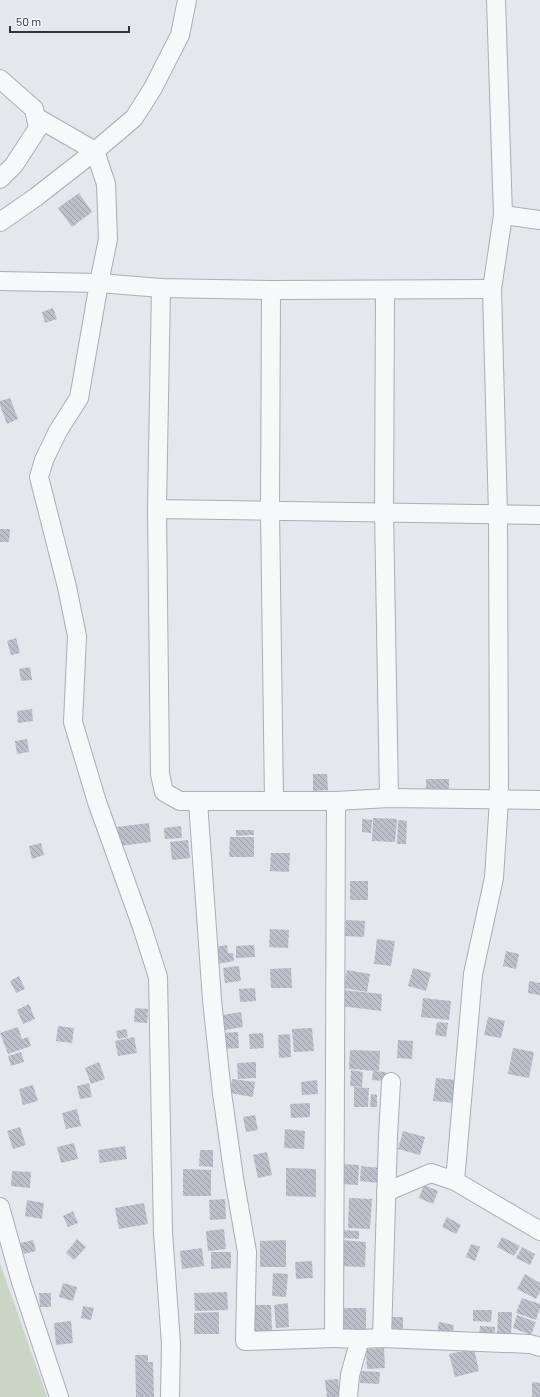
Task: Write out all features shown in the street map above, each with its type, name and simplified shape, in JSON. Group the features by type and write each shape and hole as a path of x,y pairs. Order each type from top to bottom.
{"street":[{"path":"0,222 36,197 95,151 134,118 153,88 180,35 187,0"},
{"path":"455,1181 473,974 494,878 499,800 498,514 492,289 503,215 496,0"},
{"path":"0,78 34,109 38,128 14,165 0,179"},
{"path":"36,117 95,151 106,184 108,239 79,398 58,431 44,460 39,477 67,587 77,636 73,722 97,802 142,927 158,977 163,1232 171,1344 170,1397"},
{"path":"503,215 540,220"},
{"path":"0,281 99,283 161,288 270,290 492,289"},
{"path":"161,288 157,509 160,774 164,792 180,802 336,801 389,798 540,800"},
{"path":"270,290 270,511 274,801"},
{"path":"385,290 384,512 389,798"},
{"path":"157,509 540,515"},
{"path":"334,1338 336,801"},
{"path":"198,802 212,1000 233,1171 247,1252 245,1342 334,1338 382,1338 530,1344 540,1346"},
{"path":"382,1338 391,1082"},
{"path":"386,1192 432,1173 455,1181 540,1232"},
{"path":"0,1207 22,1282 59,1397"},
{"path":"348,1397 350,1375 360,1339"}],"green space":[{"path":"0,1263 47,1397 0,1397"}],"building":[{"path":"79,193 92,212 72,227 58,208"},
{"path":"53,308 57,319 45,323 42,312"},
{"path":"10,398 18,419 7,424 0,401"},
{"path":"0,529 10,529 9,542 0,542"},
{"path":"16,638 20,653 11,655 7,641"},
{"path":"30,667 32,680 21,681 19,669"},
{"path":"32,709 33,721 18,723 17,711"},
{"path":"27,739 29,752 17,754 15,741"},
{"path":"313,774 327,774 328,790 313,791"},
{"path":"426,779 449,779 449,790 426,790"},
{"path":"373,818 397,819 395,842 372,841"},
{"path":"362,819 372,820 371,833 362,832"},
{"path":"398,820 407,821 406,844 397,844"},
{"path":"149,823 151,842 119,846 117,827"},
{"path":"181,826 182,838 165,839 164,828"},
{"path":"236,830 254,830 254,835 236,836"},
{"path":"230,837 254,837 254,857 229,857"},
{"path":"188,840 190,858 172,860 170,842"},
{"path":"41,843 44,855 32,859 29,846"},
{"path":"271,853 290,853 289,872 270,871"},
{"path":"350,881 368,881 368,900 350,900"},
{"path":"346,920 365,921 364,937 345,936"},
{"path":"270,929 289,930 288,948 269,947"},
{"path":"377,939 395,941 391,966 374,964"},
{"path":"227,945 228,953 233,953 234,961 217,964 215,947"},
{"path":"254,945 255,957 236,958 236,946"},
{"path":"506,951 519,954 516,969 503,966"},
{"path":"239,966 241,981 225,983 223,968"},
{"path":"291,968 292,988 271,988 270,969"},
{"path":"413,968 431,973 426,991 408,986"},
{"path":"347,970 370,974 367,992 344,988"},
{"path":"19,976 25,989 16,993 10,981"},
{"path":"529,981 540,983 540,995 528,993"},
{"path":"255,988 256,1001 240,1002 239,989"},
{"path":"343,990 382,994 381,1011 341,1006"},
{"path":"423,998 451,1001 449,1020 421,1017"},
{"path":"29,1004 35,1019 23,1024 17,1010"},
{"path":"135,1008 148,1009 147,1023 134,1022"},
{"path":"241,1012 243,1027 225,1030 223,1015"},
{"path":"488,1017 505,1021 501,1038 484,1035"},
{"path":"437,1022 448,1023 446,1037 435,1035"},
{"path":"58,1026 74,1028 72,1043 56,1041"},
{"path":"18,1027 22,1039 28,1037 31,1046 8,1054 0,1033"},
{"path":"312,1028 314,1051 294,1052 292,1029"},
{"path":"126,1029 128,1037 118,1039 116,1031"},
{"path":"238,1032 239,1048 224,1049 223,1033"},
{"path":"263,1033 264,1048 250,1049 249,1034"},
{"path":"290,1034 291,1057 279,1058 278,1035"},
{"path":"134,1037 137,1053 118,1056 115,1041"},
{"path":"398,1040 413,1041 412,1059 397,1058"},
{"path":"513,1048 534,1052 529,1078 508,1074"},
{"path":"350,1050 380,1051 379,1071 349,1069"},
{"path":"21,1052 24,1062 11,1066 8,1056"},
{"path":"99,1062 105,1079 91,1084 85,1068"},
{"path":"256,1062 256,1078 238,1079 237,1063"},
{"path":"351,1070 363,1072 362,1087 350,1086"},
{"path":"373,1071 386,1072 385,1081 372,1080"},
{"path":"436,1078 457,1080 455,1103 433,1101"},
{"path":"232,1079 255,1082 253,1097 230,1093"},
{"path":"317,1080 318,1094 302,1095 301,1082"},
{"path":"89,1083 92,1097 80,1099 77,1086"},
{"path":"33,1085 38,1101 23,1105 19,1089"},
{"path":"354,1087 369,1088 368,1107 354,1107"},
{"path":"371,1094 377,1095 377,1107 370,1107"},
{"path":"310,1103 310,1117 291,1118 290,1104"},
{"path":"77,1109 81,1126 66,1129 62,1113"},
{"path":"255,1115 258,1130 246,1132 243,1117"},
{"path":"20,1127 26,1145 13,1149 7,1131"},
{"path":"285,1129 305,1131 304,1149 284,1148"},
{"path":"403,1131 425,1137 420,1155 398,1149"},
{"path":"74,1143 78,1159 61,1163 57,1147"},
{"path":"125,1146 127,1159 100,1163 98,1150"},
{"path":"200,1150 213,1150 213,1167 199,1166"},
{"path":"267,1152 272,1175 258,1178 253,1155"},
{"path":"342,1164 359,1165 358,1185 341,1184"},
{"path":"361,1166 381,1168 380,1183 360,1181"},
{"path":"286,1168 316,1169 316,1197 286,1196"},
{"path":"183,1169 211,1170 211,1196 183,1196"},
{"path":"12,1171 31,1172 30,1188 11,1186"},
{"path":"424,1185 438,1191 433,1204 419,1198"},
{"path":"349,1198 372,1199 370,1229 348,1228"},
{"path":"225,1199 226,1219 210,1220 209,1200"},
{"path":"27,1200 44,1203 42,1219 25,1216"},
{"path":"144,1203 148,1224 119,1229 115,1208"},
{"path":"73,1211 78,1223 68,1227 63,1216"},
{"path":"447,1217 461,1225 456,1234 442,1227"},
{"path":"224,1229 226,1249 208,1251 206,1231"},
{"path":"341,1230 359,1231 359,1239 341,1238"},
{"path":"502,1237 520,1246 514,1256 497,1247"},
{"path":"77,1239 86,1247 74,1260 66,1253"},
{"path":"33,1240 36,1251 24,1254 20,1243"},
{"path":"286,1240 286,1267 260,1267 260,1241"},
{"path":"340,1240 366,1242 365,1267 338,1266"},
{"path":"471,1244 480,1247 475,1261 466,1257"},
{"path":"522,1247 535,1254 530,1265 516,1258"},
{"path":"202,1248 204,1266 182,1269 180,1251"},
{"path":"211,1252 231,1252 231,1268 211,1269"},
{"path":"312,1261 313,1278 296,1279 295,1262"},
{"path":"273,1273 288,1274 286,1297 272,1296"},
{"path":"525,1274 540,1283 540,1292 536,1299 517,1289"},
{"path":"63,1283 77,1287 73,1301 59,1297"},
{"path":"227,1292 228,1310 195,1311 194,1293"},
{"path":"39,1293 51,1293 51,1307 40,1307"},
{"path":"522,1298 540,1304 536,1320 516,1313"},
{"path":"288,1303 289,1327 276,1328 274,1305"},
{"path":"252,1305 271,1305 272,1332 252,1333"},
{"path":"83,1306 94,1308 91,1320 81,1318"},
{"path":"340,1308 366,1308 366,1330 339,1330"},
{"path":"473,1310 492,1310 491,1322 473,1321"},
{"path":"219,1312 219,1334 194,1334 194,1313"},
{"path":"498,1312 512,1312 511,1338 497,1337"},
{"path":"517,1315 536,1322 531,1335 513,1328"},
{"path":"389,1317 403,1317 403,1336 388,1336"},
{"path":"71,1321 73,1343 56,1345 54,1323"},
{"path":"439,1322 454,1325 452,1337 437,1334"},
{"path":"480,1326 495,1327 494,1341 479,1340"},
{"path":"384,1348 385,1368 367,1369 366,1349"},
{"path":"474,1349 479,1371 455,1377 449,1354"},
{"path":"135,1355 148,1355 148,1362 153,1362 154,1397 136,1397"},
{"path":"361,1371 380,1372 379,1384 360,1383"},
{"path":"338,1379 340,1397 327,1397 325,1380"},
{"path":"532,1382 540,1383 540,1397 532,1397"}]}
